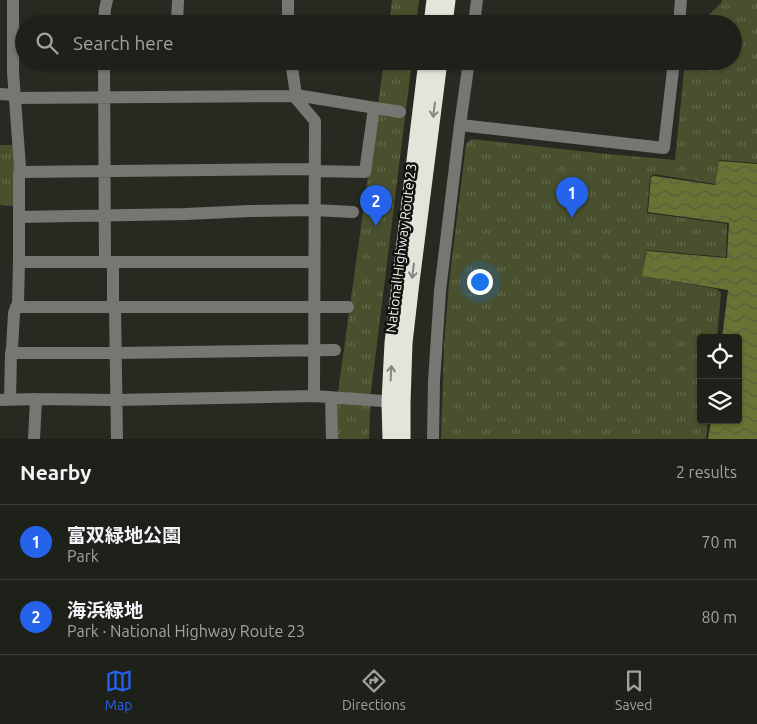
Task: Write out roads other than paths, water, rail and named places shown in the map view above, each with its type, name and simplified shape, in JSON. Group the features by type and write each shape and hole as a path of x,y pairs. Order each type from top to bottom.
{"highway":[{"path":"432,15 434,0"},
{"path":"446,15 448,0"},
{"name":"National Highway Route 23","path":"403,439 396,402 392,343 425,70"},
{"name":"National Highway Route 23","path":"390,439 405,343 439,70"}],"street":[{"path":"13,0 15,15"},
{"path":"105,15 107,0"},
{"path":"177,15 178,0"},
{"path":"288,0 288,15"},
{"path":"475,15 477,0"},
{"path":"680,15 681,0"},
{"path":"15,63 13,72 20,172 20,262 18,302 14,313 12,349 5,400 314,396 396,402"},
{"path":"104,70 105,216 114,308 117,439"},
{"path":"293,70 295,96 315,121 314,396"},
{"path":"433,439 435,363 440,292 468,70"},
{"path":"460,125 664,148 673,70"},
{"path":"0,94 15,96 104,97 295,96 400,112"},
{"path":"20,172 250,169 365,172 374,108"},
{"path":"20,216 105,216 314,210 353,212"},
{"path":"20,262 314,262"},
{"path":"16,307 348,308"},
{"path":"11,353 116,354 335,350"},
{"path":"332,397 332,439"},
{"path":"34,439 36,399"}],"water":[{"path":"719,161 757,164 757,439 708,439 710,424 742,424 742,334 722,334 728,290 642,276 647,251 727,258 729,223 648,212 651,177 715,185"}],"place":[{"name":"富双緑地公園","path":"572,218"},
{"name":"海浜緑地","path":"376,226"}]}
